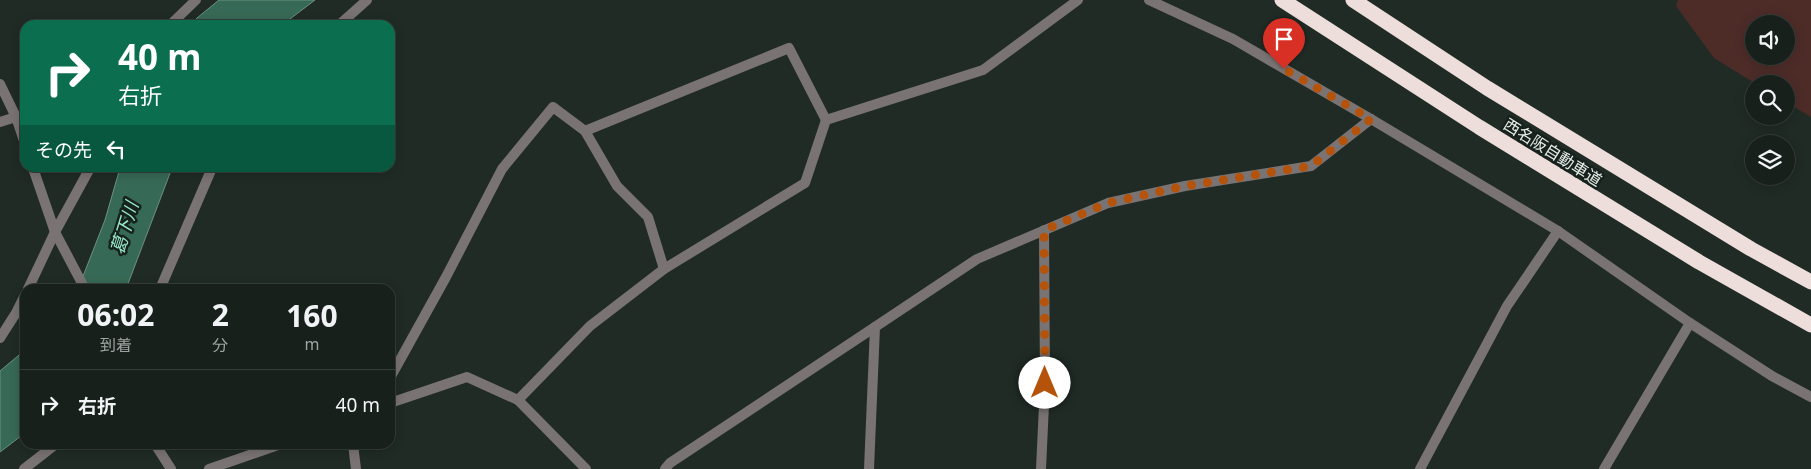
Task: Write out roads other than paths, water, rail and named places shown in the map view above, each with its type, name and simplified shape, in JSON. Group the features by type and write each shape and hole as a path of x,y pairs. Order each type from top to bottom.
{"highway":[{"name":"西名阪自動車道","path":"1282,0 1479,127 1690,257 1811,325"},
{"name":"西名阪自動車道","path":"1353,0 1487,88 1751,249 1811,282"}],"street":[{"path":"175,20 196,0"},
{"path":"345,20 367,0"},
{"path":"826,120 983,70 1078,0"},
{"path":"1149,0 1232,39 1371,119 1558,231 1690,323 1772,376 1811,397"},
{"path":"518,400 590,326 664,269 805,183 826,120 790,48 585,131"},
{"path":"0,84 20,129"},
{"path":"395,369 446,277 502,169 552,107 585,131 618,186 648,217 664,269"},
{"path":"0,122 16,117"},
{"path":"665,469 670,463 686,452 977,259 1108,203 1185,186 1311,166 1371,119"},
{"path":"34,172 55,232 81,284"},
{"path":"30,284 55,232 88,172"},
{"path":"162,284 210,172"},
{"path":"1040,469 1045,383 1044,230"},
{"path":"1420,469 1507,306 1558,231"},
{"path":"0,338 20,305"},
{"path":"1604,469 1690,323"},
{"path":"869,469 875,327"},
{"path":"395,401 467,377 518,400 586,469"},
{"path":"24,469 50,449"},
{"path":"158,449 171,469"},
{"path":"209,469 267,449"},
{"path":"354,449 356,469"}],"water":[{"path":"219,0 315,0 289,20 195,20"},
{"name":"葛下川","path":"119,172 170,172 128,284 80,284 105,220"},
{"path":"20,354 20,437 0,452 0,371"}]}
